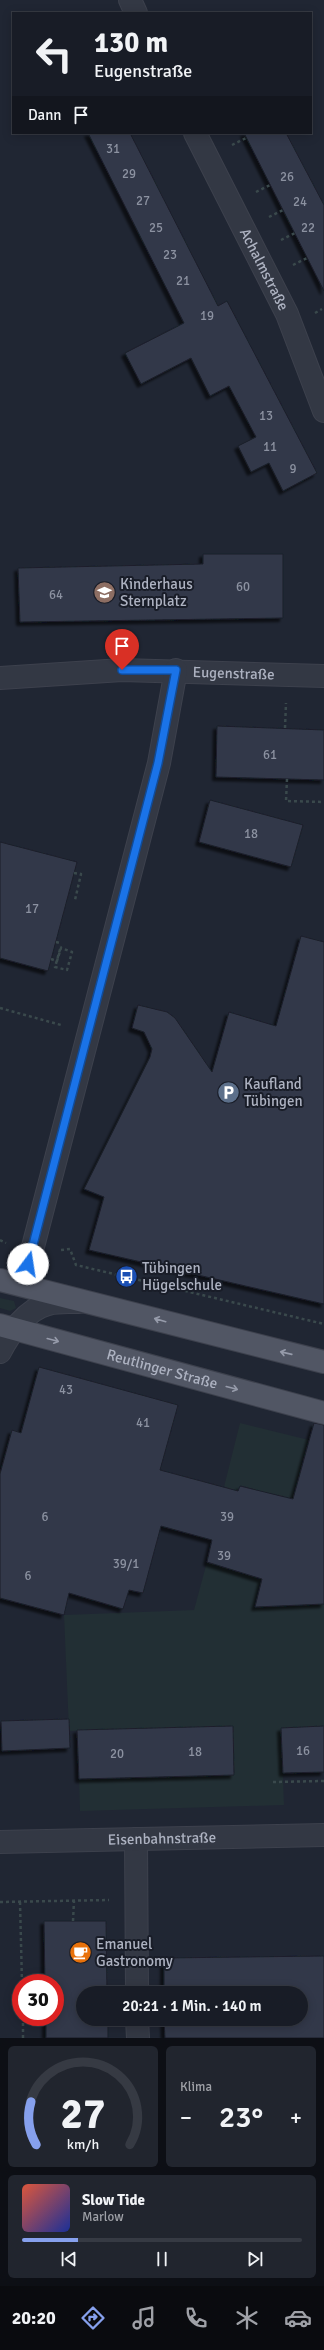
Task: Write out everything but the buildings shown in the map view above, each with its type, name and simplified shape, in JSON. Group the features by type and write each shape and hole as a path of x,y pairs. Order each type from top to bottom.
{"main road":[{"path":"0,1280 89,1301 246,1343 324,1362"},
{"name":"Reutlinger Straße","path":"8,1327 324,1412"}],"street":[{"path":"130,0 136,12"},
{"name":"Achalmstraße","path":"196,134 287,314 324,411"},
{"name":"Eugenstraße","path":"0,678 122,670 176,670 324,676"},
{"path":"23,1285 30,1253 89,1033 158,763 176,670"},
{"path":"0,1352 8,1327 31,1312 47,1304 89,1301"},
{"name":"Eisenbahnstraße","path":"0,1842 324,1835"},
{"path":"136,1839 137,1986"},
{"path":"138,2026 138,2038"}],"path":[{"path":"286,779 286,801 324,802"},
{"path":"74,873 81,874 74,900"},
{"path":"51,959 57,961 61,948 72,952 67,970 55,967 57,960 59,953 60,945 56,942"},
{"path":"0,1008 89,1033"},
{"path":"0,1240 19,1250 30,1253 70,1249 76,1265 324,1324"},
{"path":"273,1782 324,1781"},
{"path":"0,1902 136,1900"},
{"path":"73,1921 74,1901"},
{"path":"20,1902 22,1974"},
{"path":"23,2026 23,2038"}],"shaded area":[{"path":"0,1298 14,1301 16,1308 10,1311 0,1308"},
{"path":"240,1423 309,1440 271,1582 255,1607 324,1604 324,1726 281,1728 284,1805 80,1811 79,1779 234,1775 233,1726 69,1731 64,1615 194,1610 207,1562 236,1571 255,1490 240,1486 238,1491 224,1487"}],"place":[{"name":"Kinderhaus Sternplatz","path":"105,593"},
{"name":"Kaufland Tübingen","path":"229,1093"},
{"name":"Tübingen Hügelschule","path":"127,1277"},
{"name":"Emanuel Gastronomy","path":"80,1953"}],"route":[{"path":"28,1264 125,897 158,763 176,670 122,670"}]}
